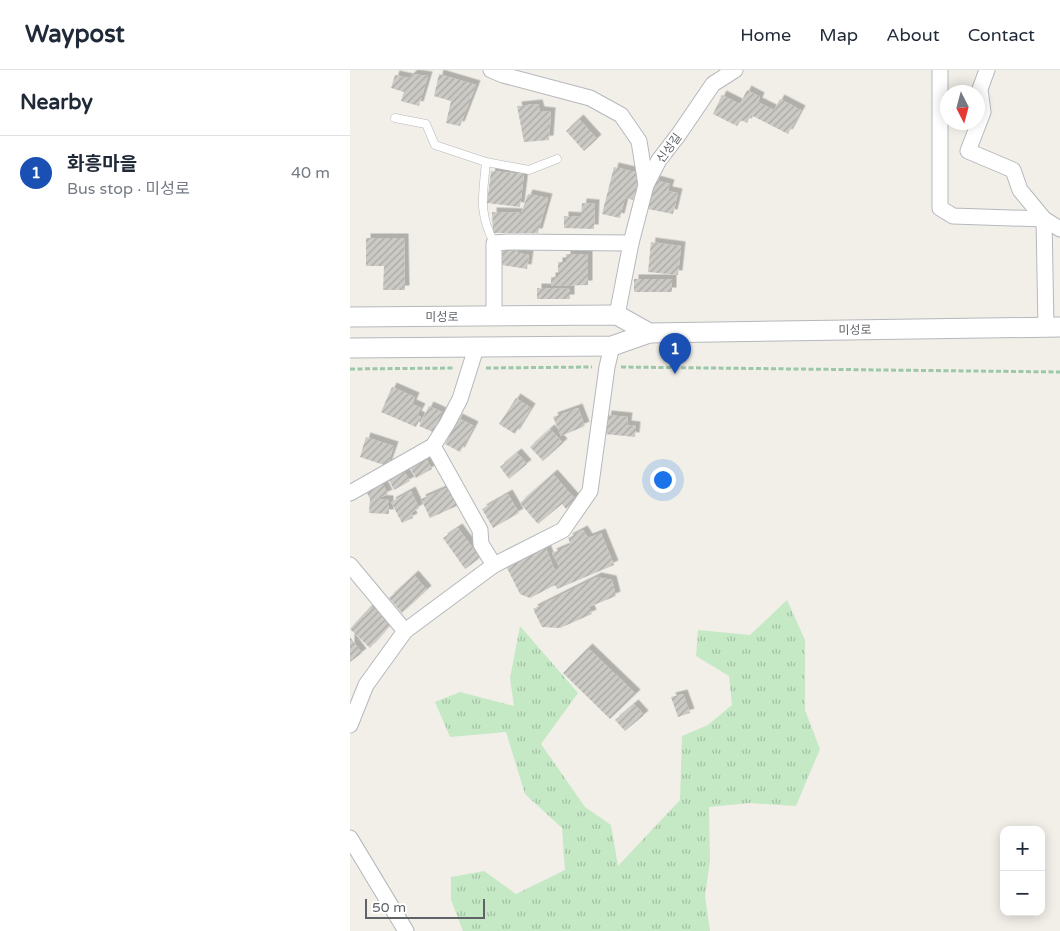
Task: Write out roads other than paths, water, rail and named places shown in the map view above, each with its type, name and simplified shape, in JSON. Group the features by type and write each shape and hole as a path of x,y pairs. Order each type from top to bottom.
{"street":[{"path":"491,70 503,75 590,98 621,115 639,141 646,185"},
{"path":"940,70 940,208 953,216 1044,219"},
{"path":"987,70 980,90 983,112 968,151 1013,170 1020,190 1044,219 1060,229"},
{"name":"신성길","path":"617,315 646,185 659,160 713,84 724,72"},
{"path":"1044,219 1053,327"},
{"path":"494,317 494,243 632,243"},
{"path":"617,315 649,333"},
{"name":"미성로","path":"350,317 617,315"},
{"name":"미성로","path":"350,348 612,346 649,333 1053,327"},
{"path":"350,725 366,686 405,631 494,565 563,530 590,491 607,367 612,346"},
{"path":"350,493 432,446 447,424 460,399 476,348"},
{"path":"432,446 480,530 481,544 494,565"},
{"path":"350,565 405,631"},
{"path":"350,838 406,931"}],"lane":[{"path":"395,118 426,124 435,145 486,162 529,170 557,159"},
{"path":"486,162 482,206 486,226 494,243"}],"place":[{"name":"화흥마을","path":"675,374"}]}
